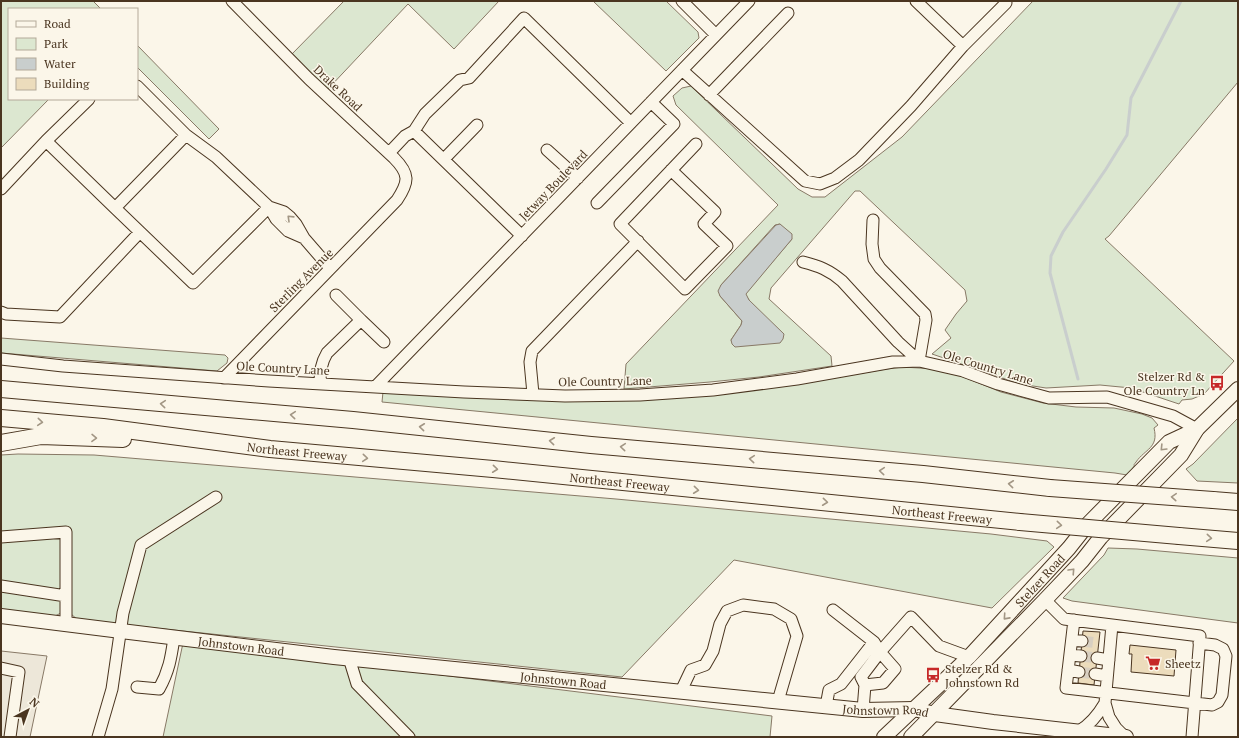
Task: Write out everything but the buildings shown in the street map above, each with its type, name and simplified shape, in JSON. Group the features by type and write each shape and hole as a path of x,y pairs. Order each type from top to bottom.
{"highway":[{"path":"1,384 40,392"},
{"path":"1,389 353,420 590,444 923,474 1050,488 1238,502"},
{"name":"Northeast Freeway","path":"1,418 103,427 270,449 493,469 1020,522 1238,541"},
{"path":"1,443 41,436 270,449"}],"main road":[{"name":"Stelzer Road","path":"911,737 1045,600 1082,561 1101,537 1182,455 1197,429 1238,389"},
{"name":"Stelzer Road","path":"884,737 969,657 1069,548 1088,524 1169,442 1197,429"},
{"name":"Johnstown Road","path":"1,616 121,632 349,658 863,710 914,709 935,714 993,722 1126,737"}],"street":[{"name":"Drake Road","path":"232,1 309,79 402,167 406,173 406,180 404,190 397,200"},
{"path":"682,1 716,35"},
{"name":"Jetway Boulevard","path":"376,386 749,1"},
{"path":"916,1 963,46"},
{"path":"682,70 805,181 820,184 834,178 859,160 910,106 963,46 1006,3"},
{"path":"709,95 788,13"},
{"path":"388,153 405,136 414,131 425,114 460,80 469,78 524,18 631,123"},
{"path":"138,87 186,135 216,157 269,207 276,219 288,231 304,238 330,268"},
{"path":"1,189 46,141 88,100"},
{"path":"597,203 674,124 651,102"},
{"path":"444,159 477,125"},
{"path":"414,131 522,236"},
{"path":"115,208 186,135"},
{"path":"46,141 193,283 269,207"},
{"path":"671,170 715,212 704,224 727,246 686,289 620,224 671,170 696,144"},
{"path":"547,150 578,178"},
{"name":"Sterling Avenue","path":"224,378 397,200"},
{"path":"873,220 872,244 874,259 880,268 925,314 926,320 918,361"},
{"path":"1,312 6,314 60,317 140,232"},
{"path":"533,394 530,362 532,351 638,242"},
{"path":"803,262 816,265 832,272 918,361"},
{"path":"336,295 384,342"},
{"path":"320,384 323,359 327,353 361,320"},
{"name":"Ole Country Lane","path":"1,359 62,366 224,378 565,396 640,395 713,390 797,379 893,362 918,361 963,371 998,384 1049,398 1108,397 1173,416 1197,429"},
{"path":"98,737 112,689 123,613 141,545 216,498"},
{"path":"1,537 66,532 66,624"},
{"path":"1,586 66,596"},
{"path":"1045,600 1064,619 1200,636 1192,737"},
{"path":"681,691 691,670 704,665 713,651 720,624 727,611 742,605 774,609 791,619 797,636 778,701"},
{"path":"833,610 874,642 880,652 895,669 882,683 865,685"},
{"path":"863,710 865,685 861,677 880,652 912,617 939,646 969,657"},
{"path":"1074,620 1077,641 1074,671 1066,688 1106,698 1212,705 1218,702 1222,695 1226,656 1222,649 1215,645 1199,643"},
{"path":"1112,625 1106,698 1109,717 1112,723 1126,737"},
{"path":"137,686 159,689 166,676 170,663 174,638"},
{"path":"826,706 829,690 841,684 874,642"},
{"path":"1098,643 1110,644"},
{"path":"349,658 357,684 409,737"},
{"path":"1097,658 1109,660"},
{"path":"1,668 19,672 10,737"},
{"path":"1095,674 1108,676"},
{"path":"1079,732 1089,725 1098,715 1106,698"}],"green space":[{"path":"1,1 93,1 100,8 8,8 8,100 48,100 1,148"},
{"path":"344,1 499,1 454,49 408,4 327,90 291,55"},
{"path":"593,1 666,1 698,32 699,38 666,71"},
{"path":"1033,1 1238,1 1238,82 1105,239 1234,361 1204,394 1192,399 1182,400 1179,404 1131,388 1100,385 1046,388 1020,384 932,354 951,338 945,330 967,301 965,290 860,191 855,191 771,288 769,299 831,356 832,366 759,377 624,389 626,364 778,205 676,105 673,96 682,88 691,86 798,189 812,197 825,197 902,137","holes":["780,224 792,239 745,294 749,300 735,347 731,340 742,321 720,296 721,285 775,225"]},
{"path":"138,46 219,129 209,139 138,68"},
{"path":"1,338 225,355 228,358 227,363 217,371 1,353"},
{"path":"903,367 935,369 959,375 1001,392 1043,403 1076,407 1114,408 1142,414 1152,418 1158,425 1154,428 1155,440 1150,448 1134,464 1134,467 1127,475 382,402 383,392 525,399 791,385"},
{"path":"1238,418 1238,483 1197,481 1186,469 1193,464"},
{"path":"1,455 94,455 616,499 991,534 1047,541 1054,547 992,608 734,560 622,677 78,620 71,614 61,613 51,618 1,612"},
{"path":"1108,548 1137,549 1238,558 1238,623 1072,601 1063,598 1104,555"},
{"path":"183,643 772,716 770,737 163,737"}],"shaded area":[{"path":"1,651 47,656 30,737 1,737"}],"water":[{"path":"780,224 792,234 792,239 746,294 749,300 784,334 783,339 780,343 735,347 731,340 742,321 720,296 718,291 721,285 776,225"}],"waterway":[{"path":"1078,379 1050,273 1051,256 1063,232 1127,135 1131,98 1181,1"}],"tunnel":[{"path":"1082,641 1098,643"},
{"path":"1081,656 1097,658"},
{"path":"1079,672 1095,674"}],"place":[{"name":"Stelzer Rd & Ole Country Ln","path":"1217,383"},
{"name":"Sheetz","path":"1153,663"},
{"name":"Stelzer Rd & Johnstown Rd","path":"933,675"}]}
